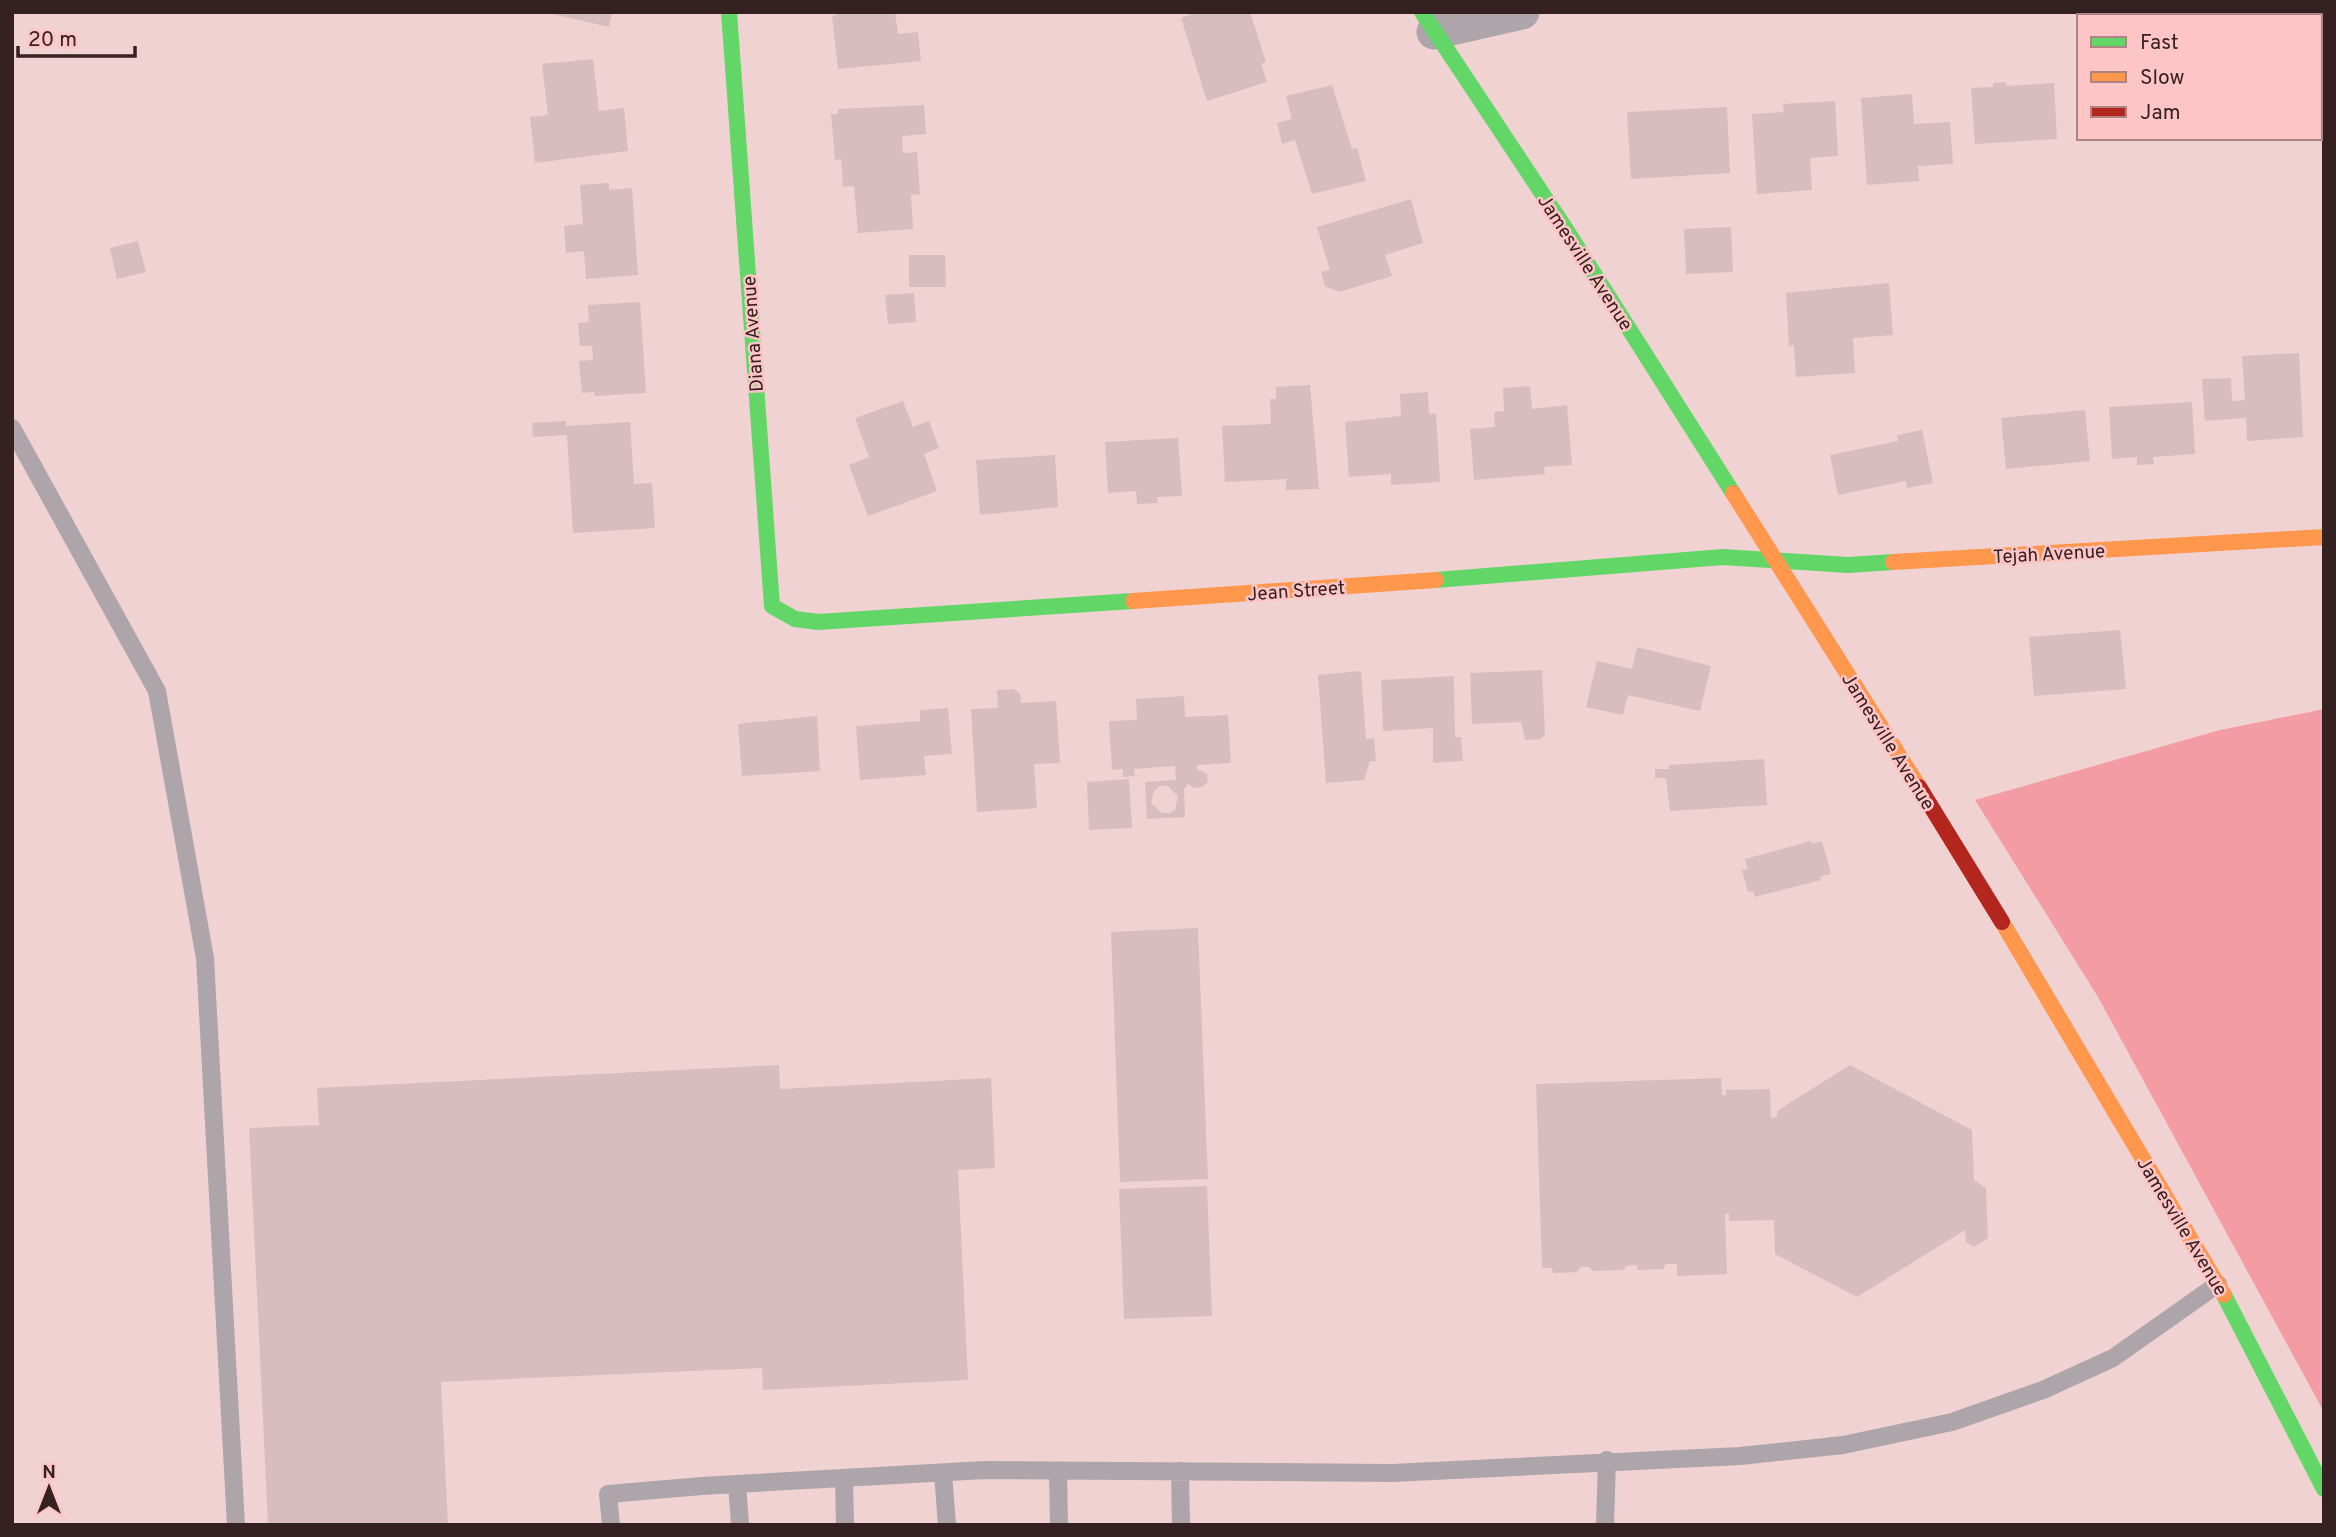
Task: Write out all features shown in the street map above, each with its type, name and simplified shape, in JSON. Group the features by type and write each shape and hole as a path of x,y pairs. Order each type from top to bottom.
{"street":[{"name":"Diana Avenue","path":"729,12 772,606 795,619 818,622"},
{"path":"1428,22 1522,12"},
{"name":"Jamesville Avenue","path":"1428,22 1567,231 1966,862 2218,1284 2304,1444 2324,1489"},
{"name":"Tejah Avenue","path":"1773,559 1848,565 2324,537"},
{"name":"Jean Street","path":"818,622 1723,558 1773,559"}],"lane":[{"path":"12,428 157,691 205,958 236,1525"},
{"path":"611,1525 608,1494 737,1484 943,1473 1058,1471 1392,1473 1606,1460 1740,1456 1843,1445 1952,1422 2043,1390 2113,1359 2218,1284"},
{"path":"1605,1525 1606,1460"},
{"path":"1058,1471 1059,1525"},
{"path":"1180,1471 1181,1525"},
{"path":"943,1473 947,1525"},
{"path":"844,1478 845,1525"},
{"path":"737,1484 740,1525"}],"shaded area":[{"path":"2324,709 2324,1412 2098,997 1975,800 2220,730"}],"building":[{"path":"544,12 612,12 609,27"},
{"path":"845,12 895,12 898,34 918,32 921,61 838,69 832,16"},
{"path":"1198,12 1250,12 1266,62 1261,64 1267,82 1207,101 1181,18"},
{"path":"593,59 599,111 624,108 628,151 535,163 530,117 548,115 542,64"},
{"path":"2006,82 2006,86 2054,83 2057,139 1975,144 1971,88 1993,87 1993,83"},
{"path":"1332,85 1352,149 1357,148 1366,181 1312,194 1295,140 1282,144 1277,123 1292,119 1286,96"},
{"path":"1912,94 1914,124 1950,122 1953,164 1918,166 1919,181 1867,185 1861,98"},
{"path":"1835,101 1838,156 1810,158 1812,190 1757,194 1752,114 1784,112 1783,104"},
{"path":"924,105 926,134 902,136 903,153 917,152 920,194 911,195 913,229 858,233 854,186 843,187 841,159 835,160 831,114 838,114 838,109"},
{"path":"1727,107 1730,173 1631,179 1627,112"},
{"path":"609,183 609,190 632,188 638,275 586,279 584,251 566,253 564,226 583,224 580,185"},
{"path":"1411,199 1423,243 1385,255 1392,276 1339,292 1325,286 1321,272 1330,270 1317,227"},
{"path":"1731,227 1733,272 1686,274 1684,229"},
{"path":"138,241 146,272 117,279 110,248"},
{"path":"909,255 945,255 946,287 909,287"},
{"path":"1889,283 1893,335 1853,338 1855,373 1796,377 1794,345 1789,346 1786,293"},
{"path":"914,293 916,322 888,324 885,295"},
{"path":"640,302 646,393 595,396 594,392 582,393 579,361 593,360 592,346 580,346 578,323 589,322 588,305"},
{"path":"2299,353 2303,437 2247,441 2246,418 2205,421 2202,379 2231,378 2232,401 2245,400 2242,356"},
{"path":"1310,385 1319,489 1286,490 1286,479 1225,482 1222,426 1271,424 1270,399 1276,399 1276,387"},
{"path":"1530,386 1532,409 1567,405 1572,465 1544,467 1545,474 1474,480 1470,429 1495,427 1494,412 1504,411 1503,388"},
{"path":"1428,392 1429,414 1436,413 1440,482 1391,485 1391,474 1349,477 1345,422 1401,416 1400,394"},
{"path":"903,401 913,427 929,421 939,448 924,454 937,491 868,516 849,465 869,457 855,418"},
{"path":"2192,402 2195,454 2153,457 2154,464 2137,465 2137,457 2112,459 2109,407"},
{"path":"2085,410 2090,461 2006,469 2001,418"},
{"path":"566,421 566,426 630,422 634,484 652,483 655,528 573,533 567,435 533,437 532,423"},
{"path":"1922,430 1933,483 1907,488 1906,481 1838,495 1830,455 1898,441 1897,435"},
{"path":"1178,438 1182,496 1157,497 1158,503 1137,504 1136,491 1108,493 1105,442"},
{"path":"1055,455 1058,507 980,515 976,460"},
{"path":"2120,630 2126,689 2034,696 2029,637"},
{"path":"1637,647 1711,666 1700,711 1628,695 1623,715 1586,707 1597,661 1632,669"},
{"path":"1542,670 1545,734 1541,739 1525,740 1521,722 1472,724 1470,673"},
{"path":"1361,671 1366,739 1374,738 1376,761 1370,761 1364,780 1326,783 1318,675"},
{"path":"1454,676 1455,737 1461,737 1463,761 1433,763 1433,728 1383,731 1381,680"},
{"path":"1013,689 1020,693 1021,703 1056,701 1060,763 1034,764 1037,808 977,812 971,709 998,708 997,690"},
{"path":"1184,696 1185,717 1228,715 1231,763 1197,765 1197,769 1207,774 1208,782 1202,787 1194,788 1188,784 1184,789 1185,817 1147,819 1145,782 1176,780 1175,766 1134,769 1135,776 1123,777 1123,769 1112,770 1109,721 1137,720 1136,699","holes":["1160,786 1168,786 1178,796 1175,810 1162,813 1151,803 1154,791"]},
{"path":"948,708 952,754 924,756 926,775 860,780 856,726 920,721 920,710"},
{"path":"817,716 820,771 742,776 738,724"},
{"path":"1764,759 1767,805 1670,811 1666,778 1655,778 1655,769 1669,769 1669,765"},
{"path":"1129,779 1132,828 1089,830 1087,782"},
{"path":"1811,841 1812,844 1822,841 1831,874 1820,876 1821,880 1755,897 1753,891 1748,892 1742,870 1748,869 1745,859"},
{"path":"1198,928 1208,1179 1120,1182 1111,932"},
{"path":"779,1065 780,1089 991,1078 995,1168 958,1170 968,1380 763,1390 762,1368 441,1382 448,1525 268,1525 249,1128 319,1125 317,1088"},
{"path":"1850,1065 1972,1130 1974,1180 1986,1188 1988,1238 1974,1247 1966,1242 1965,1230 1857,1297 1775,1254 1774,1220 1729,1221 1729,1214 1725,1214 1727,1274 1677,1276 1677,1264 1666,1264 1663,1269 1638,1270 1636,1265 1626,1266 1624,1270 1593,1271 1589,1267 1581,1267 1577,1272 1554,1273 1551,1268 1542,1268 1536,1084 1721,1078 1722,1095 1726,1095 1726,1090 1770,1089 1771,1118 1777,1117 1777,1111"},
{"path":"1207,1186 1212,1316 1124,1319 1119,1189"}],"traffic: fast":[{"path":"729,12 772,606 795,619 818,622 1133,601"},
{"path":"1422,12 1567,231 1733,493"},
{"path":"1436,580 1723,557 1848,565 1893,562"},
{"path":"2224,1295 2324,1489"}],"traffic: slow":[{"path":"1733,493 1919,787"},
{"path":"1893,562 2324,537"},
{"path":"1133,601 1436,580"},
{"path":"2002,922 2224,1295"}],"traffic: jam":[{"path":"1919,787 2002,922"}]}
